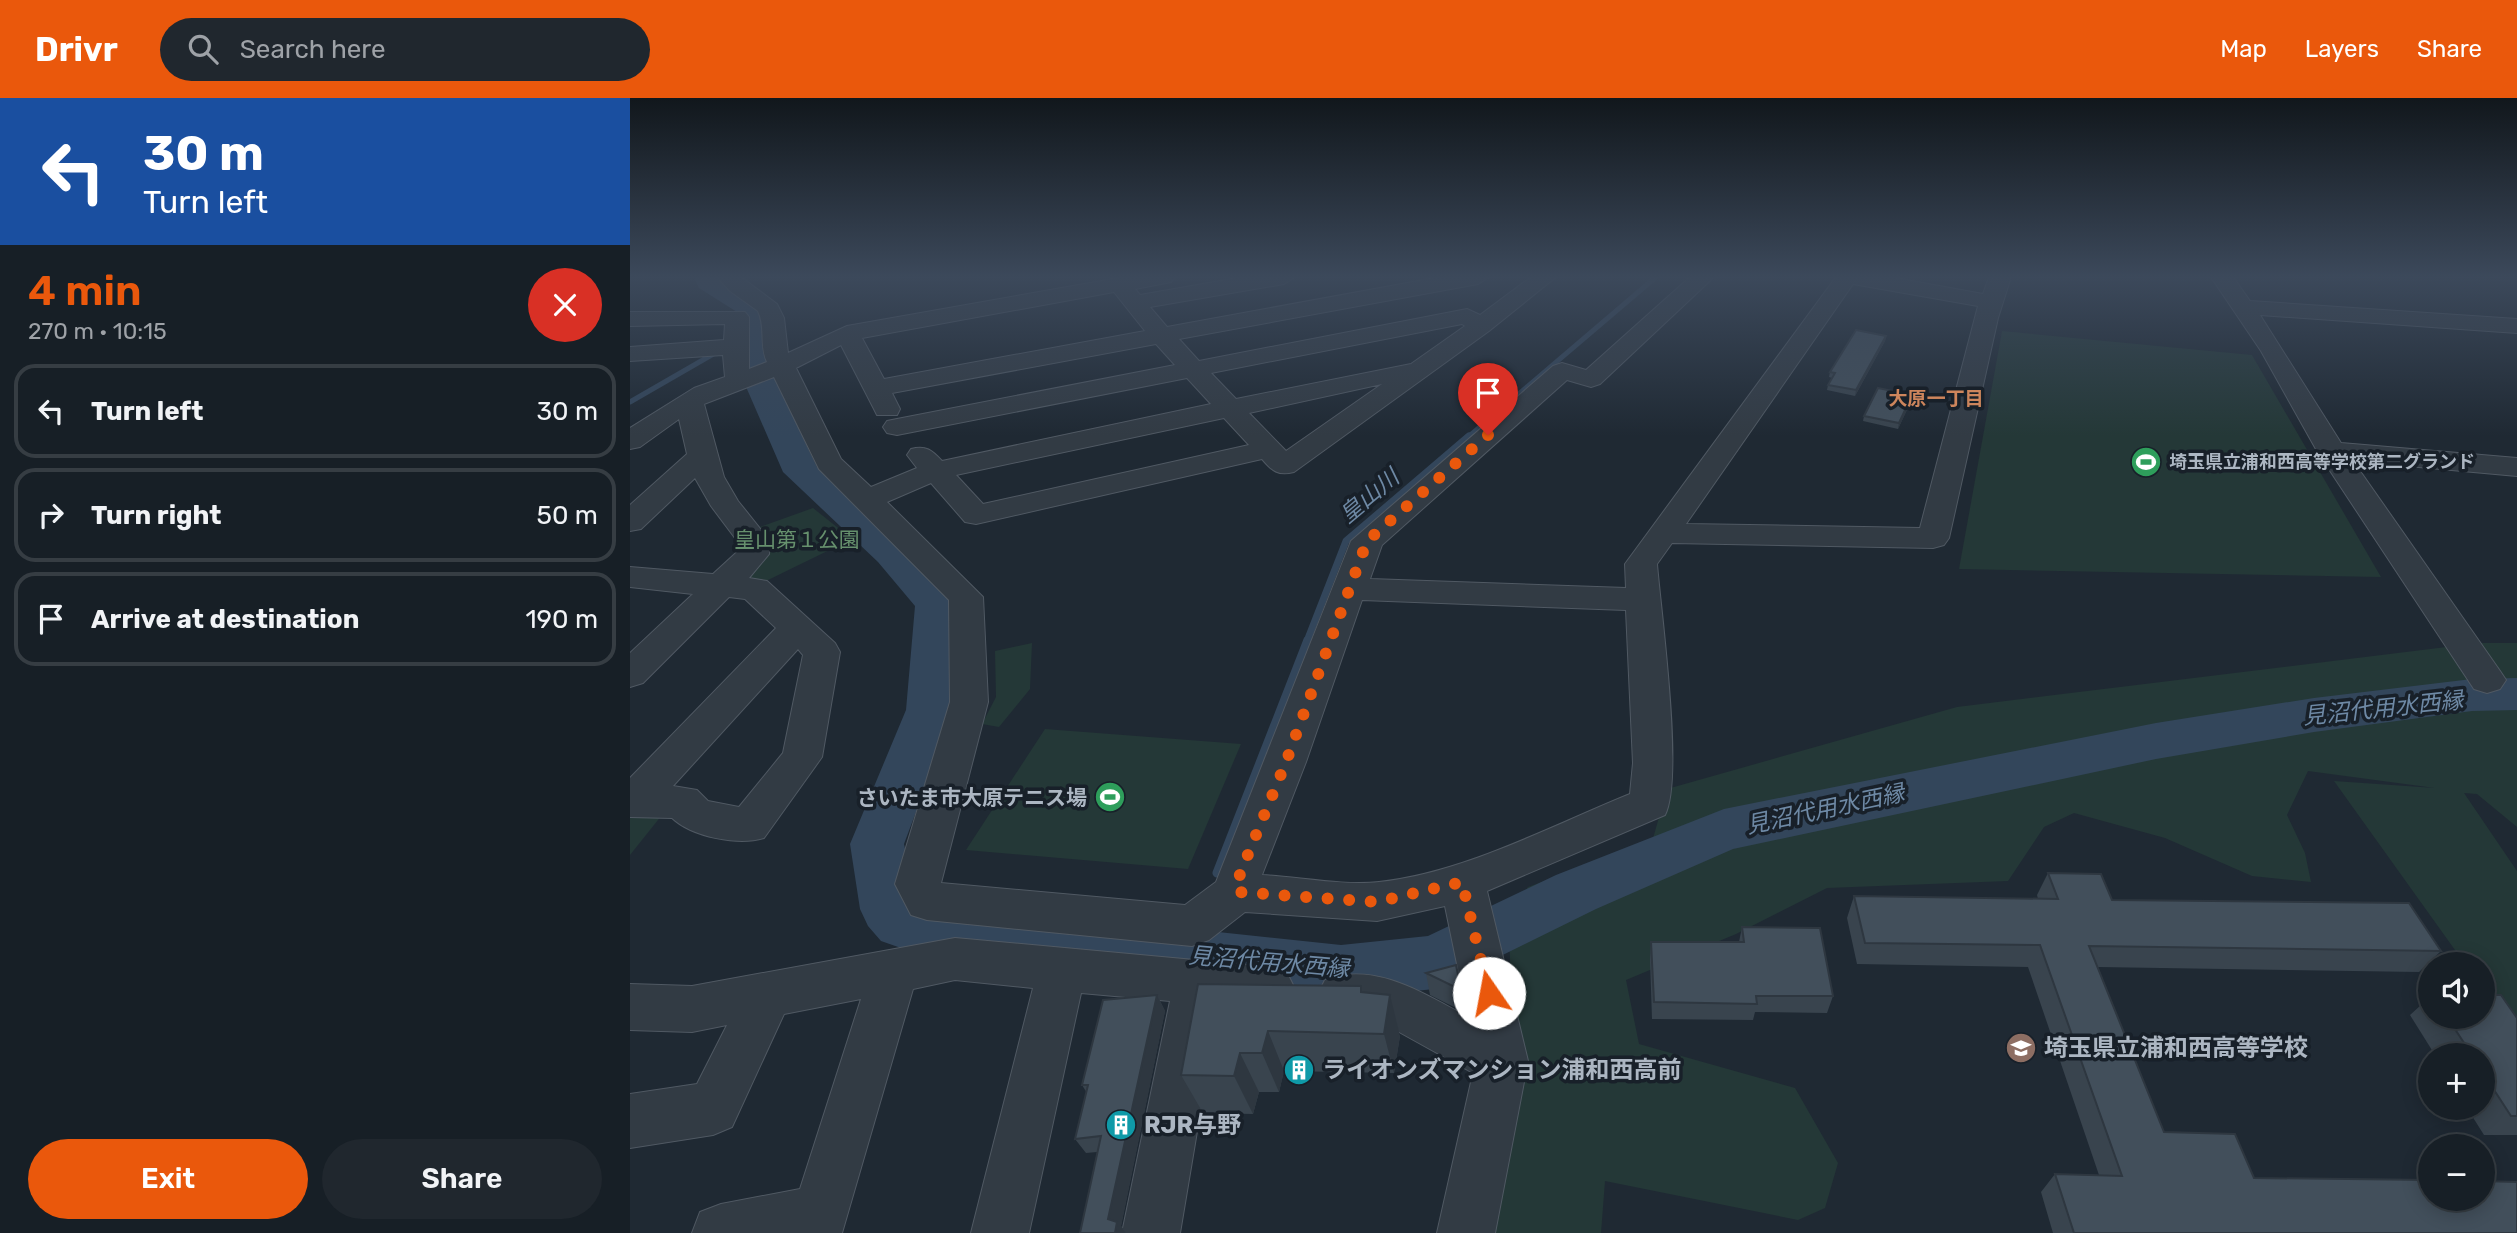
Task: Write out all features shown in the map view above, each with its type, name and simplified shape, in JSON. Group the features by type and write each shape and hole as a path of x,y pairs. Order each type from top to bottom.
{"street":[{"path":"737,330 738,382"},
{"path":"776,330 773,348 829,463 966,597 969,702 918,884 927,901 1192,926 1237,892 1377,902 1466,894 1650,803 1653,763 1641,564 1810,330"},
{"path":"630,441 659,418 690,401 738,382 851,342 912,330"},
{"path":"1158,330 1283,466 1295,460 1418,369 1464,330"},
{"path":"875,388 1185,330"},
{"path":"897,427 1192,368 1420,330"},
{"path":"1237,892 1240,874 1286,762 1367,541 1562,371 1591,379 1645,330"},
{"path":"1663,533 1933,538 1986,330"},
{"path":"2259,330 2331,452 2487,680"},
{"path":"851,342 897,427 976,515 1268,449"},
{"path":"630,354 729,347 737,344"},
{"path":"630,380 675,352"},
{"path":"866,500 935,471 1418,369"},
{"path":"630,674 753,554 754,541 717,498 699,458 690,401"},
{"path":"2331,452 2517,467"},
{"path":"630,522 699,458"},
{"path":"630,577 755,589 822,652 802,757 749,826 696,815 682,802 632,801"},
{"path":"1350,589 1644,600"},
{"path":"632,801 797,628"},
{"path":"1466,894 1502,1061 1466,1233"},
{"path":"630,1007 692,1009 955,959 1387,1000 1502,1061"},
{"path":"1000,1233 1062,969"},
{"path":"721,1233 821,1214 894,970"},
{"path":"1152,1233 1198,982"},
{"path":"630,1121 713,1108 768,994"}],"green space":[{"name":"埼玉県立浦和西高等学校第二グランド","path":"2002,331 2252,355 2381,577 1959,569"},
{"name":"皇山第１公園","path":"813,508 852,539 766,581 747,579 767,548 765,535 760,527"},
{"path":"1032,643 1030,689 999,727 982,724 996,697 995,651"},
{"path":"2479,643 2517,643 2517,827 2477,794 2464,793 2517,871 2517,1037 2495,1007 2495,952 2456,952 2334,781 2435,788 2308,771 2287,815 2305,853 2311,882 2252,876 2165,838 2074,813 2044,827 2008,881 1827,888 1736,934 1626,980 1639,1044 1795,1088 1838,1163 1825,1208 1798,1220 1605,1181 1601,1233 1488,1233 1513,1106 1509,913 1528,887 1652,842 1667,789 1957,707"},
{"name":"さいたま市大原テニス場","path":"1045,729 1241,744 1188,869 966,850"},
{"path":"630,809 662,815 630,855"}],"building":[{"path":"1856,330 1886,336 1856,390 1828,385 1835,373 1830,372"},
{"path":"1878,388 1912,395 1899,423 1864,416"},
{"path":"2048,873 2101,874 2112,900 2409,903 2441,951 2089,946 2164,1132 2235,1134 2254,1178 2418,1180 2418,1211 2495,1211 2495,1181 2517,1182 2517,1233 2074,1233 2055,1174 2122,1176 2040,945 1865,943 1854,896 2058,899"},
{"path":"1742,927 1820,928 1833,996 1756,996 1757,1004 1654,1002 1651,942 1744,942"},
{"path":"1456,965 1461,990 1426,973"},
{"path":"1198,984 1361,986 1361,992 1390,995 1384,1034 1268,1031 1262,1053 1240,1053 1234,1076 1181,1075"},
{"path":"1157,995 1108,1219 1117,1222 1115,1233 1080,1233 1101,1136 1075,1139 1088,1085 1082,1085 1103,1000"},
{"path":"2495,995 2501,995 2517,1018 2517,1116 2511,1116 2495,1091 2495,1043 2464,1043 2455,1029 2495,1029"}],"waterway":[{"name":"見沼代用水西縁","path":"755,330 753,366 801,472 892,553 936,604 930,710 877,844 888,909 901,923 1341,972 1434,962 1576,892 1724,830 2156,741 2314,715 2472,695 2517,694"},
{"name":"皇山川","path":"1467,438 1594,330"},
{"path":"630,402 715,353"},
{"name":"皇山川","path":"1307,641 1346,541 1469,436"},
{"name":"皇山川","path":"1217,873 1308,640"}],"place":[{"name":"埼玉県立浦和西高等学校第二グランド","path":"2146,462"},
{"name":"さいたま市大原テニス場","path":"1110,797"},
{"name":"埼玉県立浦和西高等学校","path":"2021,1048"},
{"name":"ライオンズマンション浦和西高前","path":"1299,1070"},
{"name":"RJR与野","path":"1121,1125"}],"district":[{"name":"大原一丁目","path":"1936,398"}],"route":[{"path":"1488,435 1367,541 1286,762 1240,874 1237,892 1377,902 1462,882 1470,906 1489,993"}]}
